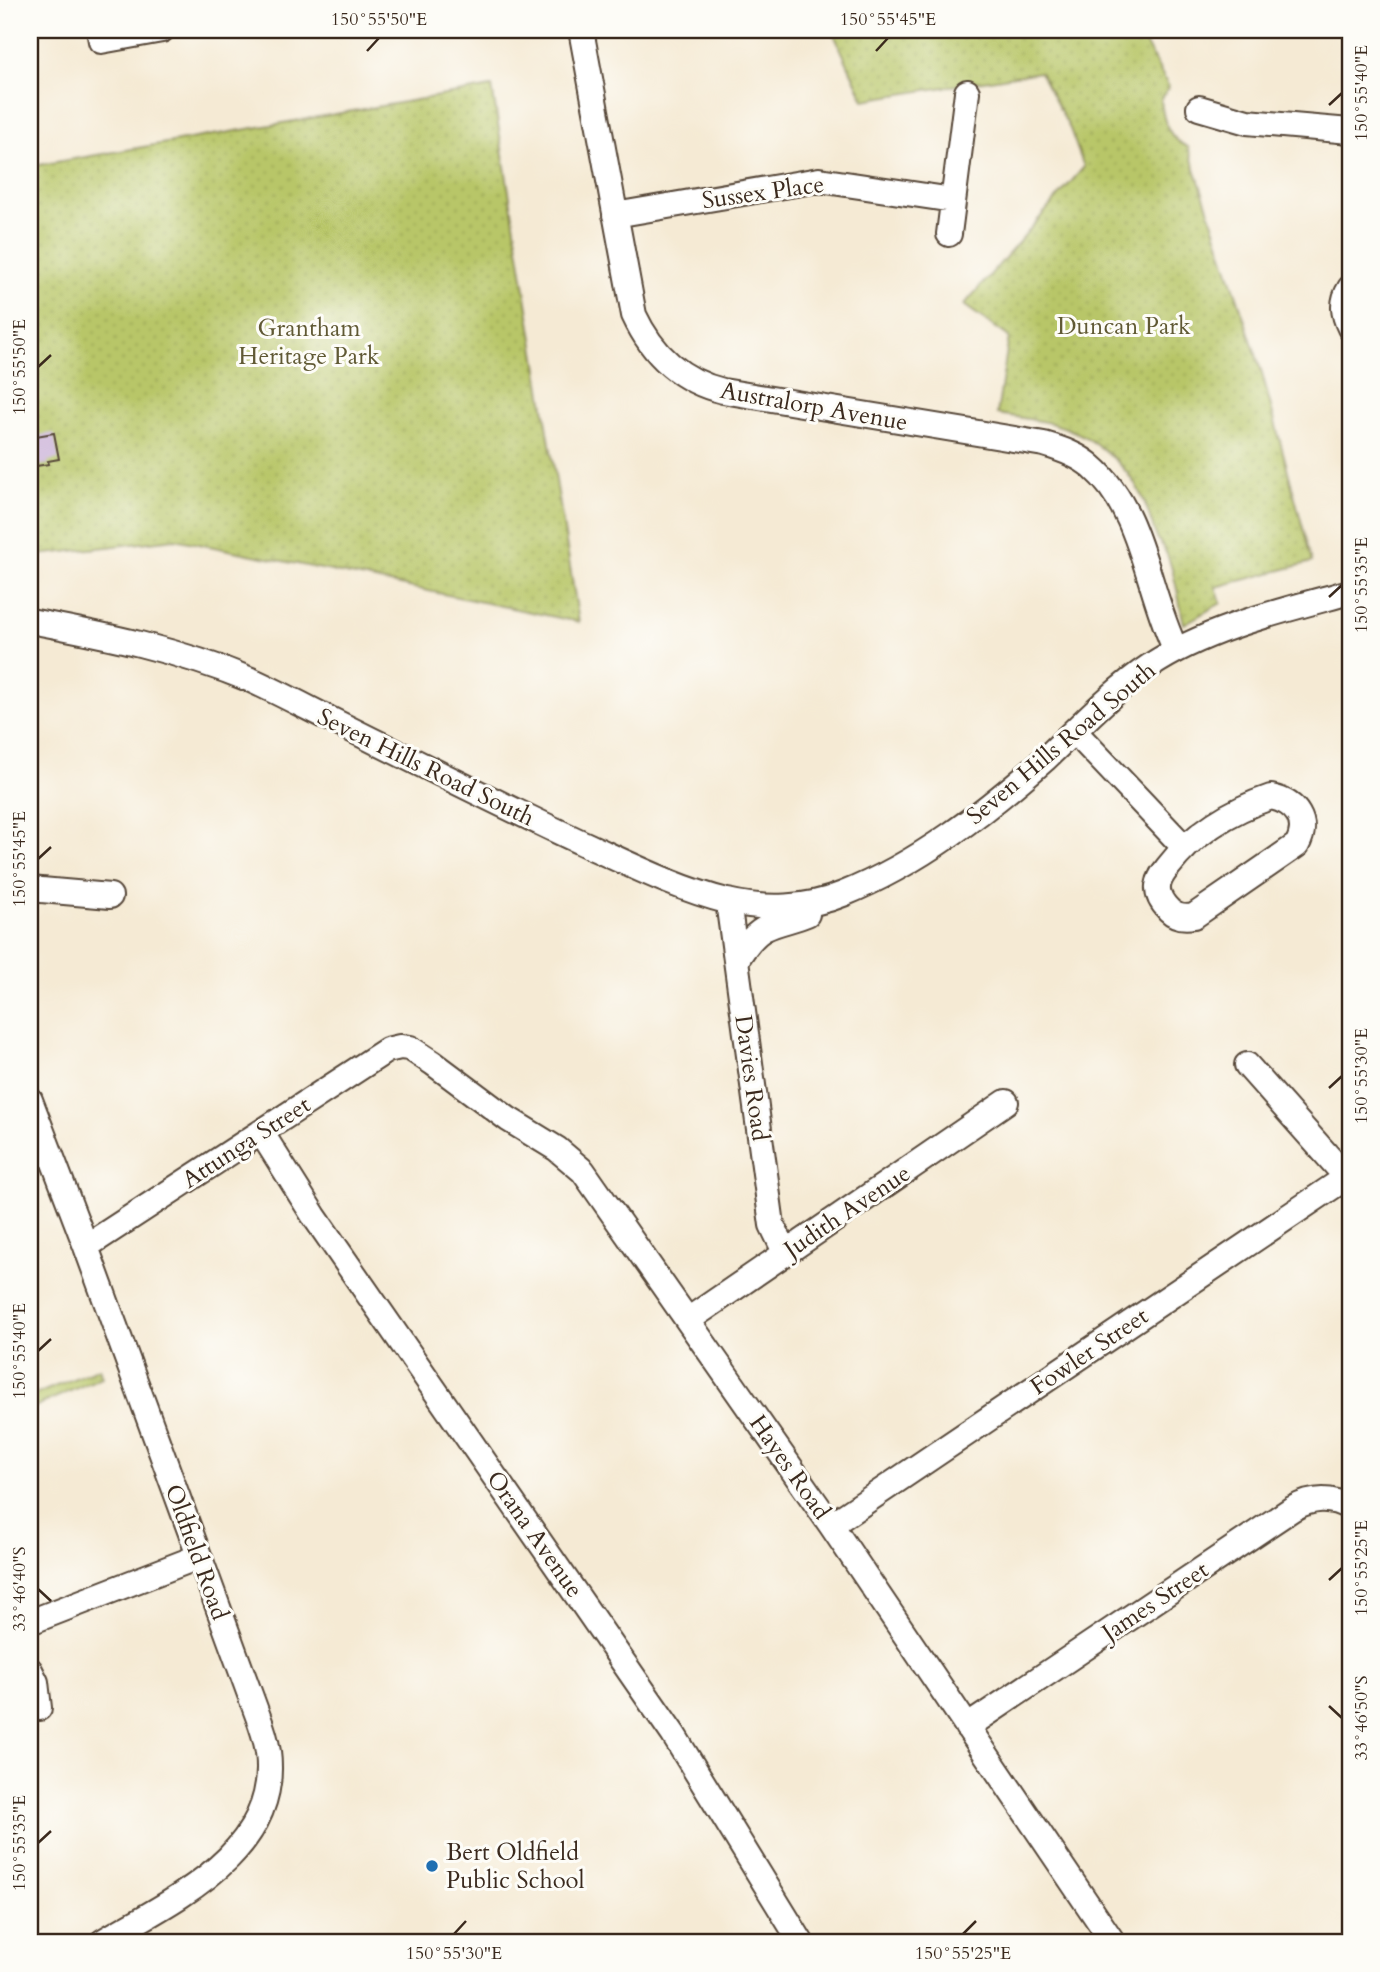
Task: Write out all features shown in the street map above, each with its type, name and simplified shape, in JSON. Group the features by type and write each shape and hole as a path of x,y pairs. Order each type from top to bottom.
{"street":[{"path":"99,30 101,41 162,30"},
{"name":"Australorp Avenue","path":"581,30 634,315 651,346 662,358 684,376 709,388 1044,444 1068,452 1091,466 1114,489 1124,507 1153,584 1165,628 1176,650"},
{"path":"949,234 967,92"},
{"path":"1199,108 1247,122 1350,131"},
{"name":"Sussex Place","path":"615,215 819,180 953,200"},
{"path":"1350,289 1344,303 1350,328"},
{"name":"Australorp Avenue","path":"1138,545 1154,663"},
{"name":"Seven Hills Road South","path":"30,621 121,638 200,660 252,681 545,826 640,869 728,901 781,907 821,902 860,887 933,846 999,798 1113,694 1176,650 1215,632 1350,592"},
{"path":"1074,731 1185,848"},
{"path":"1272,797 1292,806 1303,824 1302,835 1292,850 1194,916 1184,918 1170,912 1160,897 1158,887 1162,875 1185,848 1219,821 1272,797"},
{"path":"30,889 110,896"},
{"name":"Davies Road","path":"728,901 772,1225 785,1252"},
{"name":"Seven Hills Road South","path":"737,959 760,932 807,914 821,902"},
{"name":"Attunga Street","path":"85,1244 96,1240 374,1057 396,1047 410,1048"},
{"name":"Hayes Road","path":"410,1048 508,1119 572,1160 588,1178 831,1525 1113,1942"},
{"path":"1247,1065 1348,1179"},
{"name":"Oldfield Road","path":"30,1100 85,1244 268,1750 265,1800 243,1841 213,1874 102,1942"},
{"name":"Judith Avenue","path":"688,1320 1006,1102"},
{"name":"Orana Avenue","path":"261,1132 314,1216 667,1724 801,1942"},
{"name":"Fowler Street","path":"831,1525 1348,1179"},
{"name":"James Street","path":"967,1727 1292,1508 1306,1502 1326,1499 1335,1500 1350,1508"},
{"path":"30,1622 198,1557"},
{"path":"30,1670 36,1682 39,1708"}],"green space":[{"name":"Duncan Park","path":"832,30 1138,30 1169,87 1161,100 1165,122 1171,134 1188,147 1262,373 1312,562 1216,587 1221,603 1184,624 1168,557 1156,536 1143,498 1135,485 1105,450 1079,434 1050,423 997,414 1009,337 964,305 1084,167 1070,129 1040,72 864,100"},
{"name":"Grantham Heritage Park","path":"492,87 579,622 175,539 30,556 30,151 33,166"},
{"path":"99,1368 102,1377 30,1409 30,1397"}],"building":[{"path":"54,433 59,459 48,461 49,464 30,467 30,437"}],"place":[{"name":"Bert Oldfield Public School","path":"432,1866"}]}
